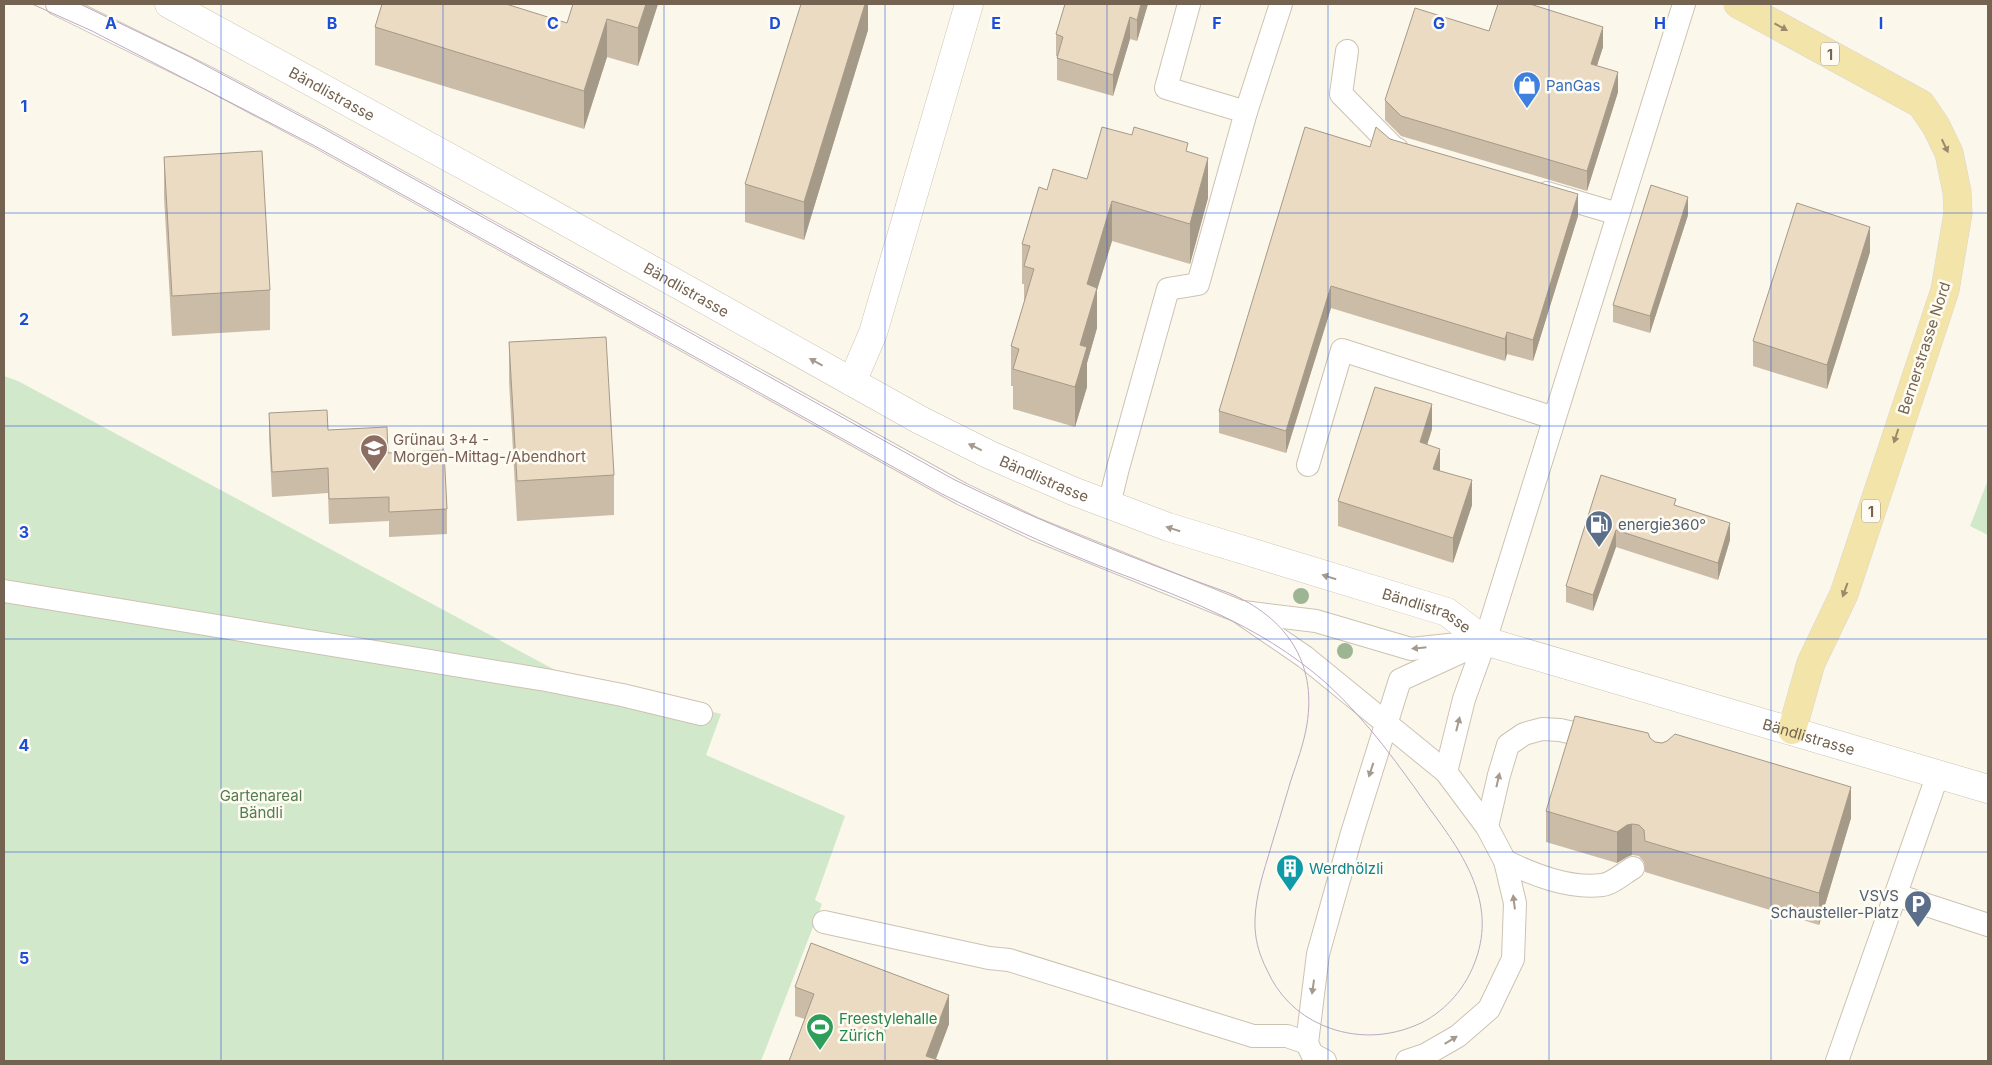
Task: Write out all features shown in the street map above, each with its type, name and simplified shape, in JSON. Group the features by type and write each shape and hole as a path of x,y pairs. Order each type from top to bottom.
{"main road":[{"name":"Bernerstrasse Nord","path":"1738,4 1921,104 1936,126 1949,153 1957,192 1958,214 1945,290 1844,594 1811,663 1792,730"}],"street":[{"name":"Bändlistrasse","path":"169,4 545,210 920,420 990,455 1072,491 1168,527 1447,612 1485,641 1988,789"},
{"path":"852,382 873,333 969,4"}],"lane":[{"path":"57,4 199,74 317,136 962,494 1035,529 1238,611 1305,657 1446,772 1487,828 1504,861 1515,903 1513,959 1489,1009 1458,1036 1425,1055 1407,1061"},
{"path":"1189,4 1166,88 1246,112"},
{"path":"1109,505 1168,289 1198,284 1246,112 1280,4"},
{"path":"1446,772 1464,699 1485,641 1684,4"},
{"path":"1347,51 1341,94 1394,148 1412,153"},
{"path":"1525,186 1618,214"},
{"path":"1308,465 1342,350 1554,418"},
{"path":"4,591 546,680 622,695 700,714"},
{"path":"1238,611 1316,621 1411,649 1485,641"},
{"path":"1323,1061 1312,1054 1306,1043 1318,954 1352,833 1400,680 1485,641"},
{"path":"1487,828 1508,745 1524,734 1542,729 1560,730 1616,743"},
{"path":"1837,1061 1938,774"},
{"path":"1504,861 1525,871 1570,884 1604,885 1633,868"},
{"path":"1896,895 1988,925"},
{"path":"824,922 989,958 1009,960 1253,1036 1288,1036 1306,1043"}],"green space":[{"name":"Gartenareal Bändli","path":"4,376 18,381 555,670 721,714 706,755 845,816 815,900 822,904 761,1061 4,1061"},
{"path":"1988,480 1988,535 1970,526"}],"building":[{"path":"382,4 506,4 567,23 573,4 646,4 638,28 607,19 584,91 375,27"},
{"path":"801,4 865,4 804,202 745,184"},
{"path":"1065,4 1141,4 1137,20 1130,17 1113,75 1057,58 1063,37 1056,34"},
{"name":"PanGas","path":"1498,4 1530,4 1603,27 1591,64 1618,72 1587,171 1401,116 1385,100 1415,8 1489,31"},
{"path":"1102,127 1132,135 1134,127 1188,143 1186,151 1208,158 1190,224 1112,201 1087,284 1097,288 1080,345 1087,347 1075,387 1013,369 1019,349 1011,346 1034,269 1024,266 1030,246 1022,244 1039,187 1047,190 1053,169 1087,179"},
{"path":"1305,127 1370,147 1376,127 1390,139 1578,194 1533,340 1507,332 1505,339 1331,286 1286,431 1219,411"},
{"path":"262,151 270,290 172,296 164,157"},
{"path":"1651,185 1688,197 1650,316 1613,305"},
{"path":"1797,203 1870,227 1827,365 1753,341"},
{"path":"606,337 614,475 517,481 509,342"},
{"path":"1375,387 1432,404 1420,442 1440,449 1433,469 1472,480 1453,538 1338,501"},
{"path":"327,410 328,430 387,427 388,453 444,450 447,509 389,512 389,497 329,499 328,468 272,472 269,413"},
{"path":"1601,475 1676,499 1674,505 1730,523 1718,563 1616,530 1593,595 1566,586"},
{"path":"1575,716 1648,733 1655,742 1662,743 1667,741 1675,734 1851,787 1819,893 1645,841 1644,830 1639,825 1627,825 1617,832 1546,811"},
{"path":"811,943 949,995 926,1056 941,1061 789,1061 814,994 795,987"}],"tram line":[{"path":"32,4 92,31 313,145 942,494 1056,548 1216,613 1273,643 1300,662 1326,683 1370,729 1444,828 1465,863 1474,881 1482,918 1481,938 1476,959 1461,988 1447,1004 1421,1023 1397,1032 1372,1035 1346,1033 1313,1021 1289,1003 1271,979 1260,955 1256,939 1255,919 1257,901 1265,866 1304,738 1309,701 1307,680 1301,661 1293,644 1281,628 1266,615 1249,603 1229,593 1089,540 1020,511 953,479 319,126 188,56 80,4"}],"place":[{"name":"PanGas","path":"1527,109"},
{"name":"Grünau 3+4 - Morgen-Mittag-/Abendhort","path":"374,472"},
{"name":"energie360°","path":"1599,548"},
{"name":"Werdhölzli","path":"1290,892"},
{"name":"VSVS Schausteller-Platz","path":"1918,928"},
{"name":"Freestylehalle Zürich","path":"820,1051"}]}
